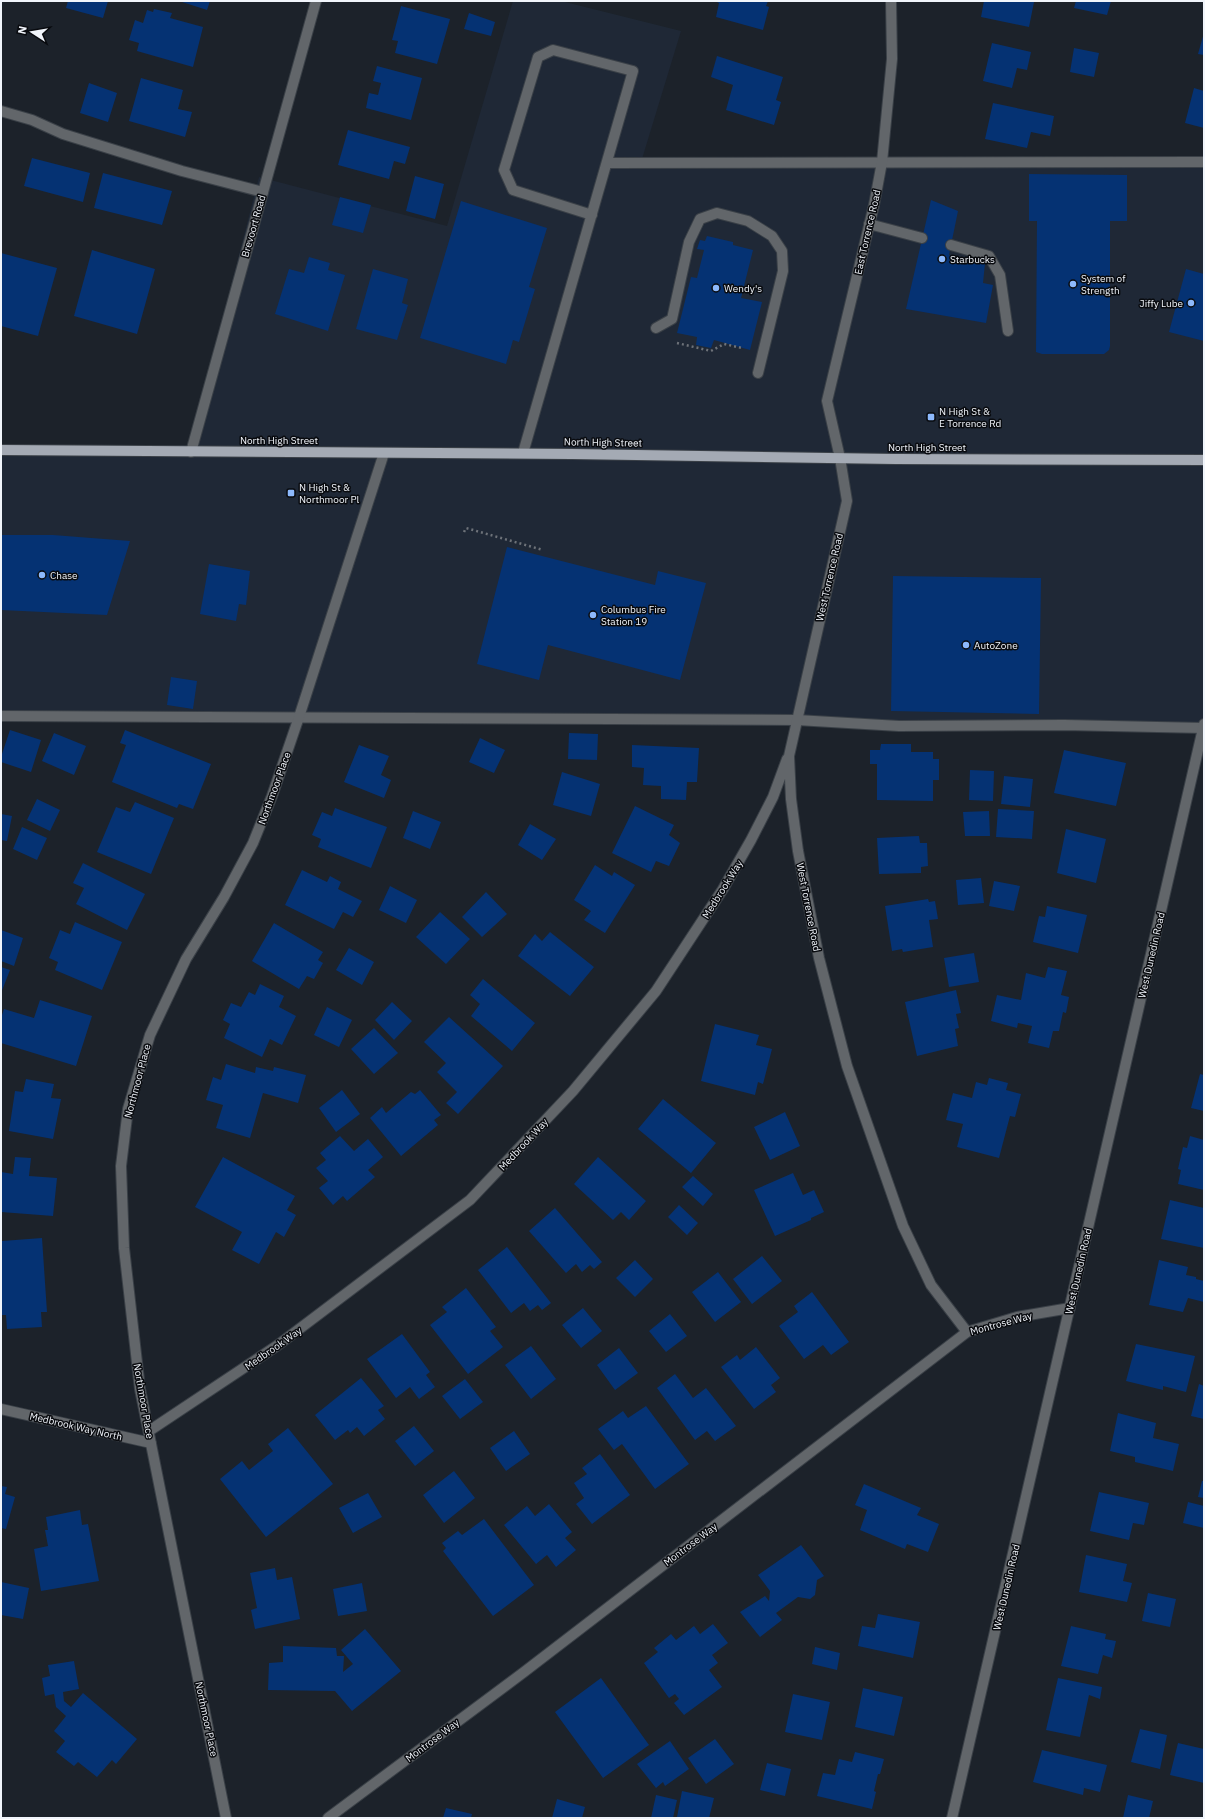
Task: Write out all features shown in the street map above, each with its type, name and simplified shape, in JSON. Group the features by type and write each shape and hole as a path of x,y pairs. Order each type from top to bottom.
{"main road":[{"name":"North High Street","path":"1,450 524,453 840,458 1204,460"}],"street":[{"name":"Brevoort Road","path":"191,452 316,1"},
{"name":"East Torrence Road","path":"840,458 827,401 869,224 882,162 892,59 891,1"},
{"path":"524,453 607,163 633,71 553,50 538,57 504,170 513,190 592,215"},
{"path":"1,111 32,120 63,134 182,171 263,192"},
{"path":"607,163 1204,162"},
{"path":"656,328 672,319 689,242 700,219 716,213 748,221 772,236 782,251 782,271 758,373"},
{"path":"869,224 922,238"},
{"path":"951,245 989,256 1000,275 1008,331"},
{"name":"Northmoor Place","path":"226,1818 140,1389 124,1248 121,1166 128,1109 150,1035 186,959 224,898 253,843 272,796 384,453"},
{"name":"West Torrence Road","path":"840,458 847,502 789,756 791,799 798,851 819,958 847,1066 903,1226 931,1285 967,1332"},
{"path":"1,716 797,720 808,722 899,726 1064,725 1204,727"},
{"name":"West Dunedin Road","path":"952,1818 1204,727"},
{"name":"Medbrook Way","path":"149,1431 278,1345 470,1200 573,1091 656,991 723,889 773,797 789,756"},
{"name":"Montrose Way","path":"328,1818 530,1667 967,1332 1017,1317 1070,1308"},
{"name":"Medbrook Way North","path":"1,1409 151,1443"}],"path":[{"path":"677,343 711,351 724,344 745,349"},
{"path":"464,532 466,528 543,550"}],"shaded area":[{"path":"513,1 561,1 681,31 642,159 1204,163 1204,729 1,720 1,447 190,445 259,177 447,226"}],"building":[{"path":"68,1 108,1 103,18 66,8"},
{"path":"179,1 210,1 207,10"},
{"path":"715,1 768,1 766,6 769,7 763,30 716,17 719,3"},
{"path":"984,1 1034,2 1029,27 981,17"},
{"path":"1076,1 1111,1 1107,15 1074,8"},
{"path":"401,6 450,19 437,64 395,53 398,41 392,40"},
{"path":"154,9 172,13 170,18 203,27 193,67 137,51 139,43 129,40 135,20 143,23 147,10 153,12"},
{"path":"469,13 495,22 491,36 464,29"},
{"path":"1204,33 1204,55 1198,54"},
{"path":"992,43 1031,52 1027,70 1017,68 1012,88 983,81"},
{"path":"1074,48 1099,53 1094,77 1070,72"},
{"path":"717,56 783,77 776,100 781,102 774,125 726,110 733,85 711,77"},
{"path":"377,66 422,78 411,120 366,108 369,93 378,95 381,83 373,81"},
{"path":"141,78 183,90 178,109 192,112 185,137 129,121"},
{"path":"89,83 117,93 108,122 80,113"},
{"path":"1194,88 1204,91 1204,128 1185,123"},
{"path":"993,103 1054,116 1050,136 1031,132 1027,148 985,139"},
{"path":"348,130 410,147 405,164 394,161 389,179 338,165"},
{"path":"32,158 90,173 83,202 24,186"},
{"path":"103,173 172,191 162,225 94,208"},
{"name":"System of Strength","path":"1029,174 1127,175 1127,221 1110,221 1110,346 1109,350 1104,354 1042,354 1036,352 1037,221 1029,221"},
{"path":"415,176 444,184 435,219 406,211"},
{"path":"340,197 371,205 363,233 332,225"},
{"name":"Starbucks","path":"931,200 958,211 949,255 985,263 983,283 993,285 986,323 906,309"},
{"path":"461,201 547,228 529,287 535,289 519,342 513,340 506,364 420,338"},
{"name":"Wendy's","path":"707,236 733,242 733,245 753,250 741,298 762,302 750,350 714,340 711,348 696,345 697,337 677,333 691,277 697,278 704,250 697,249 700,240 705,241"},
{"path":"92,250 155,269 137,334 74,316"},
{"path":"1,253 57,268 38,336 1,326"},
{"path":"309,257 330,263 328,270 345,275 328,331 275,314 289,269 304,273"},
{"path":"373,269 408,279 402,303 408,305 397,340 356,329"},
{"name":"Jiffy Lube","path":"1186,269 1204,274 1204,341 1169,332"},
{"path":"1,535 53,535 130,541 107,615 1,610"},
{"name":"Columbus Fire Station 19","path":"507,547 655,585 658,571 706,583 680,680 548,645 539,680 477,664"},
{"path":"209,564 250,571 246,605 239,604 236,621 200,614"},
{"name":"AutoZone","path":"893,576 1041,578 1039,714 891,711"},
{"path":"171,677 197,681 193,709 167,705"},
{"path":"10,730 41,740 31,772 1,762 1,757"},
{"path":"125,730 211,764 193,809 179,804 177,808 112,782 126,745 120,743"},
{"path":"54,733 86,746 74,775 42,761"},
{"path":"569,733 598,734 597,760 568,759"},
{"path":"480,738 505,750 494,773 469,762"},
{"path":"881,744 911,744 911,752 933,752 933,759 939,759 939,780 933,780 933,801 877,800 877,764 870,764 870,750 880,750"},
{"path":"359,745 389,756 381,775 391,780 384,798 344,782"},
{"path":"632,745 699,748 697,782 687,782 686,800 661,799 661,786 643,785 644,768 632,767"},
{"path":"1064,750 1126,763 1116,806 1054,793"},
{"path":"970,770 994,771 993,801 969,800"},
{"path":"562,772 600,784 591,816 553,805"},
{"path":"1004,776 1033,779 1030,807 1001,804"},
{"path":"37,799 60,810 50,831 27,820"},
{"path":"135,802 174,818 151,874 97,852 116,807 130,812"},
{"path":"635,806 674,825 669,835 680,843 669,866 656,861 651,872 612,853"},
{"path":"335,808 387,827 371,868 318,847 321,839 312,835 322,812 332,816"},
{"path":"998,809 1034,811 1032,839 996,837"},
{"path":"413,811 441,822 430,849 403,838"},
{"path":"989,811 990,836 965,836 963,812"},
{"path":"1,814 12,816 7,841 1,840"},
{"path":"530,824 556,839 542,860 518,845"},
{"path":"22,827 47,838 37,860 13,849"},
{"path":"1066,829 1106,839 1096,883 1057,873"},
{"path":"919,836 920,843 927,843 928,866 921,867 921,873 879,874 877,838"},
{"path":"83,863 145,894 127,930 76,904 84,888 73,883"},
{"path":"595,865 612,876 614,872 635,885 605,933 584,920 591,911 574,900"},
{"path":"302,870 327,882 330,876 341,882 338,889 362,901 353,917 343,912 334,929 285,905"},
{"path":"981,878 984,903 958,905 956,880"},
{"path":"994,881 1020,886 1014,911 989,906"},
{"path":"390,886 417,900 406,923 379,910"},
{"path":"486,892 507,914 482,937 462,917"},
{"path":"928,899 929,902 935,901 938,919 929,920 933,947 903,952 902,949 892,951 885,906"},
{"path":"1047,906 1087,915 1078,953 1033,942 1039,916 1045,917"},
{"path":"440,912 470,939 446,964 416,937"},
{"path":"75,922 122,942 102,990 55,970 58,962 49,958 60,930 70,934"},
{"path":"274,923 323,952 318,960 323,963 314,979 307,976 299,989 252,961"},
{"path":"1,930 23,938 14,966 1,961"},
{"path":"550,932 594,967 570,996 518,956 535,934 542,941"},
{"path":"349,948 374,962 362,985 336,970"},
{"path":"974,953 979,982 949,987 944,958"},
{"path":"1,967 10,970 1,993"},
{"path":"1048,967 1067,971 1061,995 1069,997 1066,1013 1063,1012 1059,1031 1053,1031 1049,1048 1028,1043 1032,1026 1018,1023 1017,1028 991,1021 997,995 1021,1000 1026,973 1045,978"},
{"path":"483,979 535,1023 512,1051 471,1016 480,1004 470,995"},
{"path":"260,984 284,996 279,1007 296,1016 282,1045 270,1039 262,1057 224,1038 230,1024 223,1020 231,1003 241,1007 249,992 255,995"},
{"path":"956,990 961,1013 956,1014 959,1028 955,1029 958,1046 917,1056 905,1002"},
{"path":"40,1000 92,1016 76,1066 1,1043 1,1018 4,1009 34,1018"},
{"path":"392,1002 412,1021 394,1040 375,1020"},
{"path":"327,1007 352,1020 339,1047 314,1035"},
{"path":"449,1017 503,1066 458,1114 446,1103 457,1092 437,1072 446,1063 424,1042"},
{"path":"715,1024 759,1035 756,1045 772,1049 763,1084 758,1082 755,1095 701,1081"},
{"path":"374,1028 398,1053 374,1074 351,1049"},
{"path":"226,1064 255,1073 256,1067 273,1071 274,1067 306,1075 298,1103 263,1093 250,1138 216,1128 223,1105 206,1100 213,1077 221,1080"},
{"path":"1200,1074 1204,1075 1204,1111 1191,1108"},
{"path":"989,1078 1008,1083 1006,1090 1021,1094 1015,1117 1010,1116 999,1158 957,1147 963,1124 946,1120 953,1093 972,1098 976,1082 987,1085"},
{"path":"26,1079 54,1084 51,1098 61,1099 53,1139 9,1131 15,1091 23,1092"},
{"path":"342,1090 360,1114 336,1132 319,1108"},
{"path":"420,1090 441,1115 434,1120 438,1125 401,1156 370,1118 382,1107 386,1113 411,1092 415,1094"},
{"path":"663,1099 716,1143 691,1173 638,1129"},
{"path":"785,1112 800,1146 770,1160 754,1127"},
{"path":"340,1136 354,1151 368,1139 383,1157 368,1170 375,1177 347,1201 343,1196 333,1205 319,1188 328,1181 316,1168 326,1160 320,1153"},
{"path":"1190,1136 1204,1140 1204,1190 1178,1184 1181,1170 1178,1169 1183,1147 1187,1148"},
{"path":"15,1157 31,1158 29,1176 57,1178 53,1216 1,1212 1,1172 13,1174"},
{"path":"223,1157 295,1196 287,1210 296,1215 284,1237 276,1232 259,1264 232,1250 242,1232 195,1207"},
{"path":"598,1157 646,1201 629,1220 621,1212 613,1220 574,1184"},
{"path":"793,1173 803,1195 814,1190 824,1212 811,1218 811,1220 775,1236 754,1190"},
{"path":"693,1176 713,1194 703,1206 682,1187"},
{"path":"1170,1200 1204,1208 1204,1248 1161,1239"},
{"path":"679,1205 698,1223 687,1235 668,1217"},
{"path":"555,1208 602,1262 594,1269 590,1265 582,1272 576,1264 566,1273 529,1231"},
{"path":"42,1238 47,1312 41,1312 42,1327 7,1329 6,1315 1,1315 2,1241"},
{"path":"507,1247 551,1303 542,1310 538,1305 530,1311 524,1303 511,1313 478,1270"},
{"path":"762,1256 782,1281 752,1304 733,1279"},
{"path":"635,1260 653,1279 635,1297 616,1278"},
{"path":"1159,1260 1188,1267 1186,1275 1196,1277 1196,1279 1204,1281 1204,1302 1188,1298 1183,1312 1149,1305"},
{"path":"718,1272 741,1302 715,1322 692,1292"},
{"path":"466,1288 496,1327 490,1331 503,1347 468,1374 430,1325 447,1312 442,1307"},
{"path":"812,1292 849,1342 831,1355 823,1345 804,1359 779,1326 798,1312 794,1306"},
{"path":"583,1308 602,1331 581,1348 562,1325"},
{"path":"670,1314 687,1336 666,1352 649,1331"},
{"path":"402,1334 430,1372 426,1375 435,1387 419,1399 410,1387 396,1398 367,1359"},
{"path":"1136,1344 1195,1356 1186,1392 1163,1386 1163,1390 1126,1381"},
{"path":"531,1346 556,1379 531,1399 505,1365"},
{"path":"756,1347 780,1378 771,1385 776,1392 754,1409 721,1367 737,1355 740,1360"},
{"path":"619,1348 638,1373 615,1390 597,1365"},
{"path":"675,1374 693,1398 706,1388 736,1426 715,1441 707,1431 695,1440 657,1388"},
{"path":"361,1378 384,1406 378,1410 385,1419 364,1436 357,1427 350,1433 348,1430 335,1440 315,1415"},
{"path":"465,1379 483,1402 460,1419 442,1396"},
{"path":"1199,1384 1204,1386 1204,1419 1191,1416"},
{"path":"646,1406 689,1464 655,1489 622,1444 614,1450 598,1429 623,1411 628,1418"},
{"path":"1118,1413 1156,1423 1153,1438 1179,1444 1173,1471 1135,1462 1135,1457 1110,1451"},
{"path":"414,1426 434,1451 415,1466 395,1441"},
{"path":"288,1428 333,1484 266,1537 220,1479 242,1461 249,1470 273,1451 268,1444"},
{"path":"514,1431 530,1454 506,1471 490,1448"},
{"path":"600,1454 630,1495 592,1524 576,1504 584,1498 574,1483 587,1474 582,1468"},
{"path":"454,1471 475,1498 444,1523 423,1495"},
{"path":"1202,1481 1204,1481 1204,1498 1198,1497"},
{"path":"864,1484 921,1508 917,1515 939,1524 928,1552 907,1544 905,1549 860,1530 867,1510 855,1505"},
{"path":"1,1486 7,1487 5,1494 15,1497 6,1529 1,1528"},
{"path":"1099,1492 1149,1503 1144,1525 1133,1523 1129,1540 1090,1531"},
{"path":"368,1493 382,1517 353,1533 339,1508"},
{"path":"1188,1502 1204,1506 1204,1528 1183,1523"},
{"path":"549,1504 572,1532 565,1538 576,1550 556,1567 547,1555 536,1564 504,1525 527,1506 535,1516"},
{"path":"80,1510 82,1525 88,1524 99,1581 41,1591 34,1549 48,1546 45,1530 48,1530 46,1517"},
{"path":"484,1519 534,1585 493,1616 443,1551 446,1548 442,1543 458,1531 462,1535"},
{"path":"801,1545 824,1576 817,1580 815,1595 810,1599 798,1597 776,1613 782,1620 760,1637 740,1612 765,1596 769,1601 770,1591 758,1575"},
{"path":"1086,1555 1127,1564 1123,1581 1132,1583 1127,1602 1079,1592"},
{"path":"275,1568 277,1580 292,1577 300,1619 255,1629 251,1610 257,1608 250,1573"},
{"path":"1,1582 29,1588 23,1619 1,1615"},
{"path":"362,1583 367,1611 338,1616 333,1589"},
{"path":"1148,1593 1176,1599 1170,1627 1142,1621"},
{"path":"878,1614 920,1622 913,1658 858,1646 862,1626 875,1628"},
{"path":"713,1624 728,1643 712,1655 718,1663 709,1670 722,1687 684,1715 674,1703 679,1699 675,1694 669,1698 644,1663 658,1652 654,1648 671,1634 676,1640 694,1626 700,1634"},
{"path":"1071,1626 1106,1634 1105,1639 1116,1641 1112,1658 1103,1655 1098,1674 1061,1666"},
{"path":"365,1629 401,1671 352,1711 335,1691 268,1690 269,1663 283,1662 283,1646 336,1648 337,1656 344,1656 343,1672 353,1664 341,1650"},
{"path":"815,1647 840,1653 837,1670 812,1664"},
{"path":"74,1661 79,1689 63,1692 64,1701 71,1707 83,1693 137,1739 116,1764 112,1760 97,1777 78,1762 74,1766 56,1752 65,1741 54,1731 66,1716 56,1707 54,1694 45,1696 42,1678 50,1676 48,1665"},
{"path":"601,1678 649,1745 603,1778 555,1712"},
{"path":"1058,1678 1102,1687 1100,1699 1089,1695 1080,1737 1046,1730"},
{"path":"863,1688 903,1697 894,1736 855,1727"},
{"path":"793,1694 830,1702 822,1740 785,1732"},
{"path":"1140,1729 1167,1735 1160,1769 1131,1762"},
{"path":"715,1739 734,1764 706,1784 688,1758"},
{"path":"670,1741 689,1769 665,1786 663,1782 656,1788 637,1764"},
{"path":"1178,1743 1204,1749 1204,1783 1170,1775"},
{"path":"1042,1750 1107,1765 1100,1792 1084,1788 1083,1795 1033,1782"},
{"path":"855,1752 884,1759 880,1774 878,1774 872,1809 817,1796 823,1773 835,1775 839,1759 852,1762"},
{"path":"767,1763 791,1769 785,1796 760,1790"},
{"path":"682,1791 714,1798 709,1818 677,1817"},
{"path":"656,1795 677,1800 673,1818 651,1818"},
{"path":"1128,1795 1153,1801 1149,1818 1123,1818"},
{"path":"557,1799 585,1807 582,1818 552,1818"},
{"path":"446,1808 472,1814 471,1818 443,1818"}],"place":[{"name":"Starbucks","path":"942,259"},
{"name":"System of Strength","path":"1073,284"},
{"name":"Wendy's","path":"716,288"},
{"name":"Jiffy Lube","path":"1191,303"},
{"name":"N High St & E Torrence Rd","path":"931,417"},
{"name":"N High St & Northmoor Pl","path":"291,493"},
{"name":"Chase","path":"42,575"},
{"name":"Columbus Fire Station 19","path":"593,615"},
{"name":"AutoZone","path":"966,645"}]}
